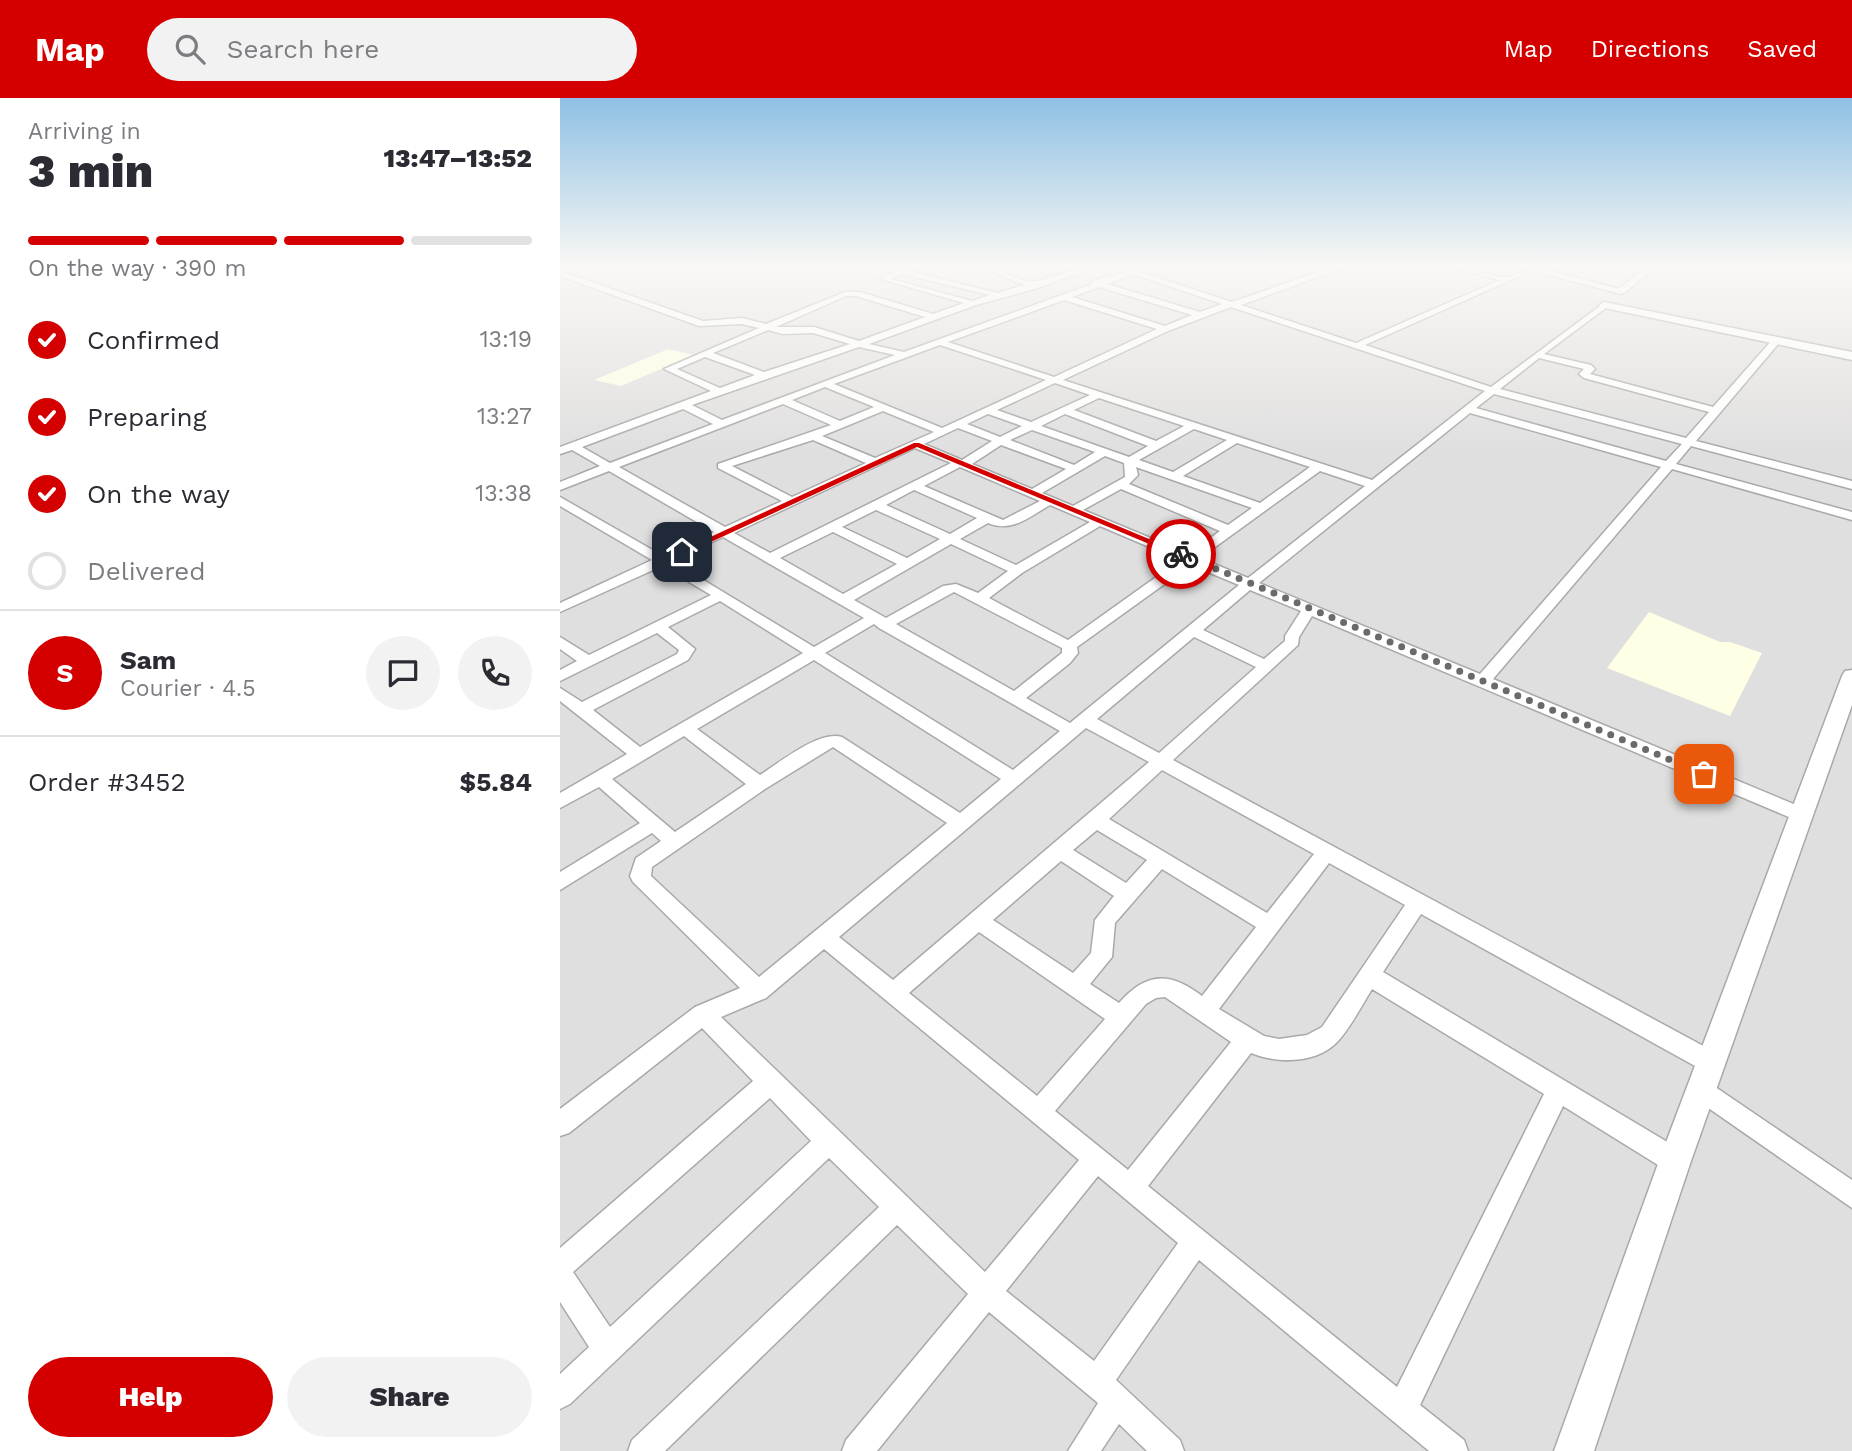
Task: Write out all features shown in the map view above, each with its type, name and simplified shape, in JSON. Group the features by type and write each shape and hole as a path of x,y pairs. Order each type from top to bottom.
{"street":[{"path":"720,392 669,369 768,327"},
{"path":"769,327 783,331 814,330 905,355"},
{"path":"560,451 764,375 905,327"},
{"path":"560,486 980,327"},
{"path":"1159,327 1165,329"},
{"path":"560,608 1169,327"},
{"path":"1298,327 1494,391 1852,485"},
{"path":"1356,346 1399,327"},
{"path":"560,1124 703,1014 758,991 1250,583 1574,327"},
{"path":"1710,327 1852,356"},
{"path":"1483,681 1776,341"},
{"path":"939,342 1375,485"},
{"path":"706,354 764,375"},
{"path":"1537,355 1590,368 1584,374 1587,376 1716,411"},
{"path":"825,384 944,432"},
{"path":"768,559 1000,441 1099,394"},
{"path":"783,400 840,425"},
{"path":"683,405 722,424"},
{"path":"793,502 722,466 813,436 884,407"},
{"path":"1470,410 1852,516"},
{"path":"989,411 1260,508"},
{"path":"1067,411 1158,446"},
{"path":"959,425 1075,469"},
{"path":"1129,461 1194,425"},
{"path":"813,436 877,463"},
{"path":"1175,476 1236,439"},
{"path":"917,445 1802,815"},
{"path":"573,446 1014,699 1160,761 1418,902 1707,1077 1852,1195"},
{"path":"1033,493 1104,452"},
{"path":"1074,510 1132,477 1129,461"},
{"path":"1069,646 1319,466"},
{"path":"1121,485 1228,530"},
{"path":"914,486 1001,524 1008,524 1050,500"},
{"path":"560,501 721,595 1014,779"},
{"path":"876,505 1017,570"},
{"path":"842,601 988,518"},
{"path":"979,599 1017,570 1100,521"},
{"path":"833,527 908,564"},
{"path":"560,801 813,654 948,589 957,587 1069,646"},
{"path":"560,676 721,595"},
{"path":"893,993 1096,820 1293,642 1292,636 1297,631 1298,624 1310,608"},
{"path":"581,709 683,657 687,649 658,627"},
{"path":"1193,631 1266,666"},
{"path":"560,642 589,662"},
{"path":"1014,699 1065,660 1070,653 1069,646"},
{"path":"1574,1451 1675,1161 1852,676"},
{"path":"560,693 639,755"},
{"path":"686,729 759,784"},
{"path":"758,991 640,876 643,863 759,784 824,743 836,741 961,823"},
{"path":"600,778 674,842"},
{"path":"1096,820 1270,925"},
{"path":"560,882 652,824"},
{"path":"1060,851 1128,895"},
{"path":"1204,1011 1326,852"},
{"path":"1074,986 1101,957 1105,920 1160,859"},
{"path":"1039,1112 1121,1017 1150,988 1173,988 1246,1041 1272,1050 1314,1045 1329,1034 1418,902"},
{"path":"977,920 1121,1017"},
{"path":"824,937 1453,1451"},
{"path":"1369,975 1675,1161"},
{"path":"703,1014 828,1141 987,1293 1107,1392 1169,1451"},
{"path":"1130,1187 1246,1041"},
{"path":"560,1266 770,1082"},
{"path":"1402,1409 1558,1091"},
{"path":"560,1394 828,1141"},
{"path":"857,1451 1096,1159"},
{"path":"643,1451 898,1206"},
{"path":"1083,1451 1107,1392 1196,1241"},
{"path":"560,1277 607,1348"}],"shaded area":[{"path":"560,327 1852,327 1852,1451 560,1451"},
{"path":"668,349 694,355 621,386 594,380"},
{"path":"1649,612 1720,642 1730,642 1762,653 1730,716 1607,668"}],"way so far":[{"path":"1181,554 1704,774"}],"route":[{"path":"682,552 917,445 1181,554"}]}
